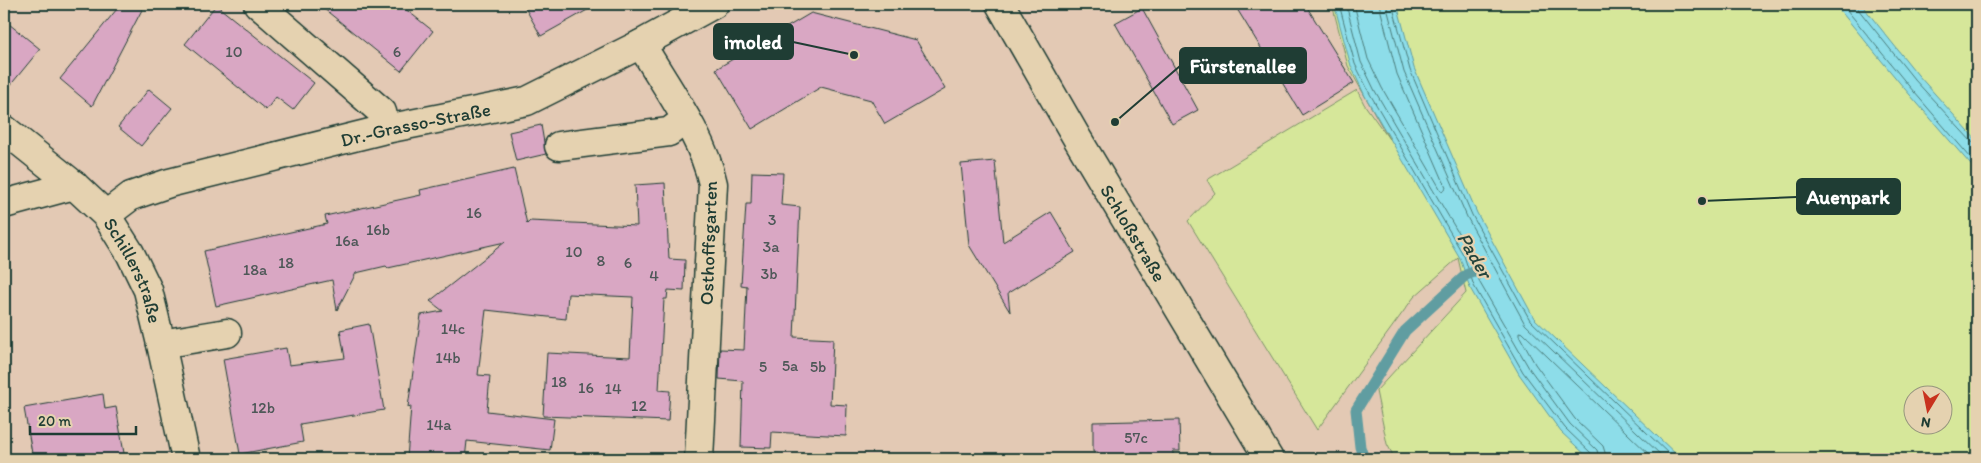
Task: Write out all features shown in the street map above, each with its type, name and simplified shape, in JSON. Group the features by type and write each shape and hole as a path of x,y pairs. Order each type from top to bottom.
{"street":[{"path":"258,4 382,112 386,129"},
{"name":"Dr.-Grasso-Straße","path":"106,216 131,196 169,183 386,129 527,101 641,44 714,4"},
{"name":"Schloßstraße","path":"1000,4 1067,122 1269,459"},
{"name":"Osthoffsgarten","path":"641,44 699,142 709,166 713,184 699,459"},
{"path":"559,146 669,132 686,120"},
{"name":"Schillerstraße","path":"4,129 74,184 106,216 130,253 148,290 186,459"},
{"path":"4,204 74,184"},
{"path":"161,344 227,333"}],"green space":[{"path":"1332,4 1977,4 1977,459 1395,459 1387,444 1376,391 1466,293 1458,258 1414,297 1317,430 1188,221 1215,193 1207,180 1357,90 1364,104 1389,139 1348,66"}],"water":[{"name":"Pader","path":"1334,4 1397,4 1414,68 1477,213 1534,318 1681,459 1590,459 1561,432 1519,374 1470,288 1460,258 1365,96 1351,66"},
{"path":"1837,4 1861,4 1918,75 1977,141 1977,172 1904,88 1838,8"}],"building":[{"path":"121,4 145,4 92,106 60,79"},
{"path":"318,4 399,4 433,31 401,71"},
{"path":"523,4 598,4 541,36"},
{"path":"1234,4 1305,4 1354,83 1302,115"},
{"path":"216,5 314,83 293,110 276,97 266,110 185,44"},
{"path":"1142,8 1198,110 1172,124 1115,23"},
{"path":"811,13 916,40 945,89 885,124 871,100 821,87 752,129 716,69"},
{"path":"4,20 40,49 4,93"},
{"path":"149,89 172,108 141,146 118,127"},
{"path":"541,125 546,154 516,161 509,132"},
{"path":"995,161 1003,242 1051,212 1075,252 1008,293 1010,312 969,245 961,164"},
{"path":"514,169 527,224 530,221 637,226 635,185 665,183 669,259 685,260 684,291 668,290 667,299 664,299 659,390 670,391 668,421 543,416 547,353 630,357 633,297 568,294 566,319 486,310 478,375 490,376 487,411 554,419 550,450 467,441 465,459 407,459 411,406 408,407 421,315 443,311 430,301 505,242 388,268 386,266 356,273 337,310 332,280 216,306 204,251 327,224 325,216 421,195 420,190"},
{"path":"752,172 783,173 781,205 800,207 794,337 833,339 830,404 847,405 846,436 772,432 771,448 741,447 743,381 719,379 720,349 744,350 747,286 741,285 746,204 751,204"},
{"path":"369,324 384,410 300,424 303,442 240,454 223,359 286,348 289,365 345,358 340,330"},
{"path":"103,394 105,409 116,407 125,459 33,459 24,408"},
{"path":"1179,420 1180,451 1173,451 1173,459 1098,459 1098,452 1093,452 1093,422"}],"waterway":[{"name":"Pader","path":"1364,459 1360,447 1356,410 1405,331 1466,275 1479,270"}],"place":[{"name":"imoled","path":"854,55"},
{"name":"Fürstenallee","path":"1115,122"},
{"name":"Auenpark","path":"1702,201"}]}
